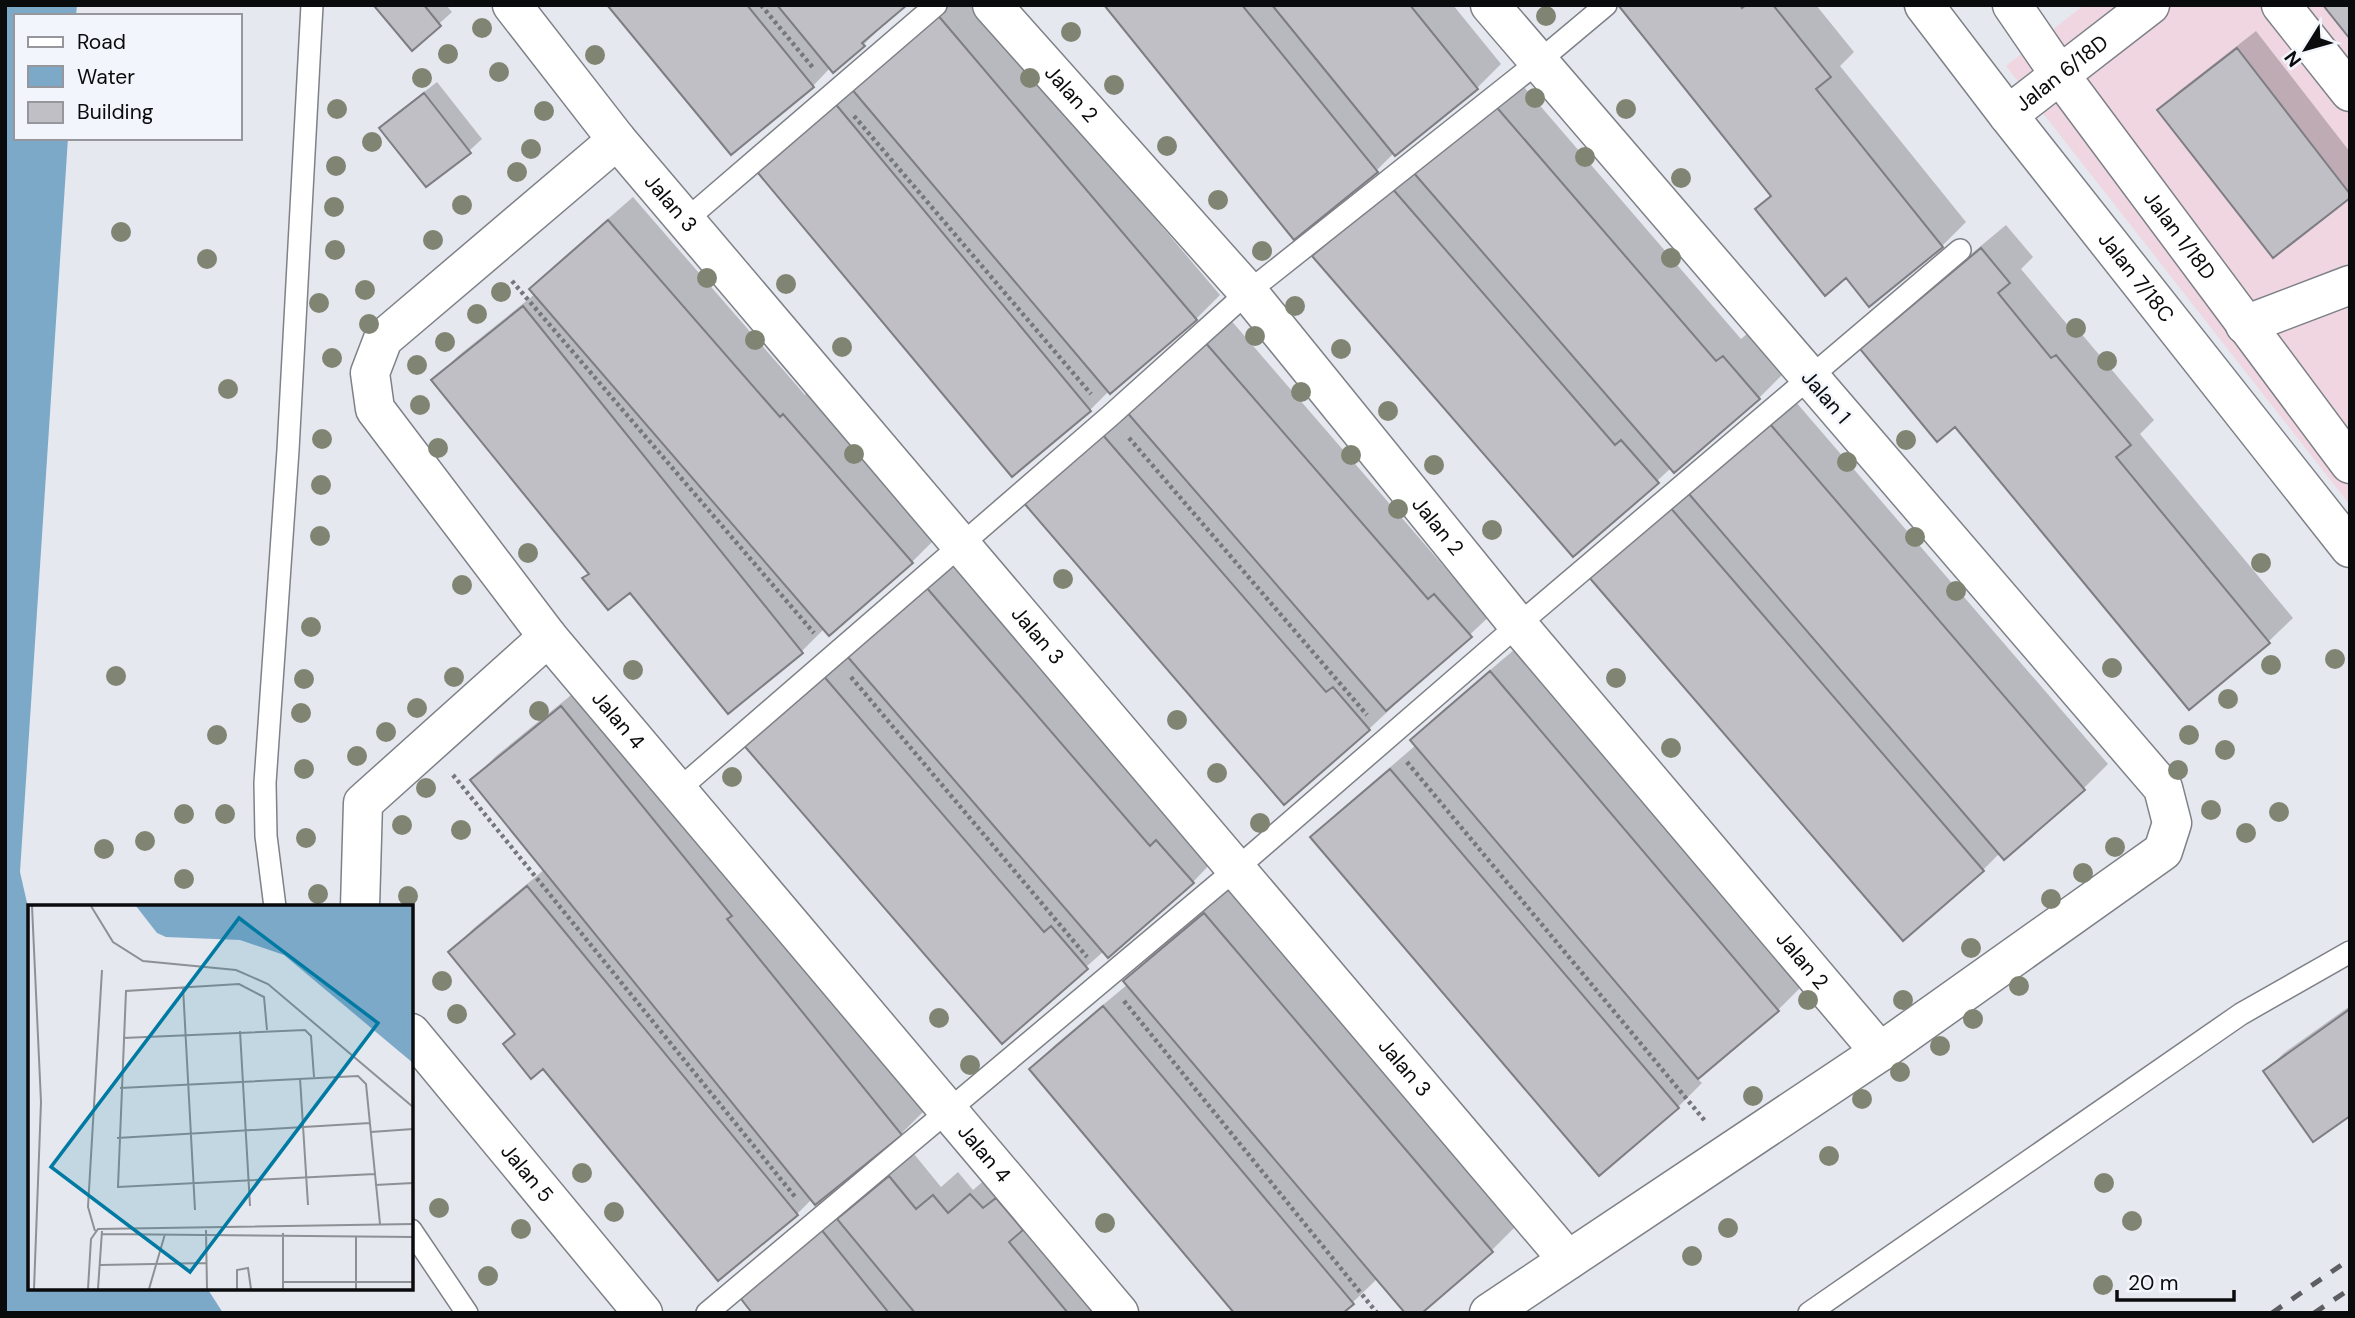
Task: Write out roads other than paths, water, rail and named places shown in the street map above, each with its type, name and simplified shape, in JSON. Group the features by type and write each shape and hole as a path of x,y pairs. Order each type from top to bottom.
{"street":[{"name":"Jalan 3","path":"512,5 617,139 1568,1260"},
{"name":"Jalan 2","path":"992,5 1248,292 1518,625 1880,1052"},
{"name":"Jalan 1","path":"1490,5 2163,788 2172,823 2163,852 1880,1052"},
{"name":"Jalan 7/18C","path":"1924,5 2350,548"},
{"name":"Jalan 1/18D","path":"2012,5 2060,75 2350,464"},
{"name":"Jalan 6/18D","path":"2008,115 2150,5"},
{"path":"2281,5 2350,92"},
{"name":"Jalan 4","path":"617,139 383,339 370,373 375,409 548,637 1119,1313"},
{"path":"2245,326 2350,285"},
{"path":"360,905 363,803 548,637"},
{"name":"Jalan 5","path":"413,1035 643,1313"},
{"path":"1489,1313 1880,1052"}],"lane":[{"path":"275,905 266,836 265,783 288,450 312,5"},
{"path":"686,220 936,5"},
{"path":"678,790 1110,416 1248,292 1606,5"},
{"path":"707,1313 1236,869 1518,625 1960,250"},
{"path":"1809,1313 2241,1014 2350,952"},
{"path":"413,1233 467,1313"}],"water":[{"path":"5,5 77,5 76,14 14,14 14,140 68,140 20,872 28,907 28,1290 208,1290 223,1313 5,1313"}],"railway":[{"path":"2272,1313 2350,1259"},
{"path":"2314,1313 2350,1289"}]}
